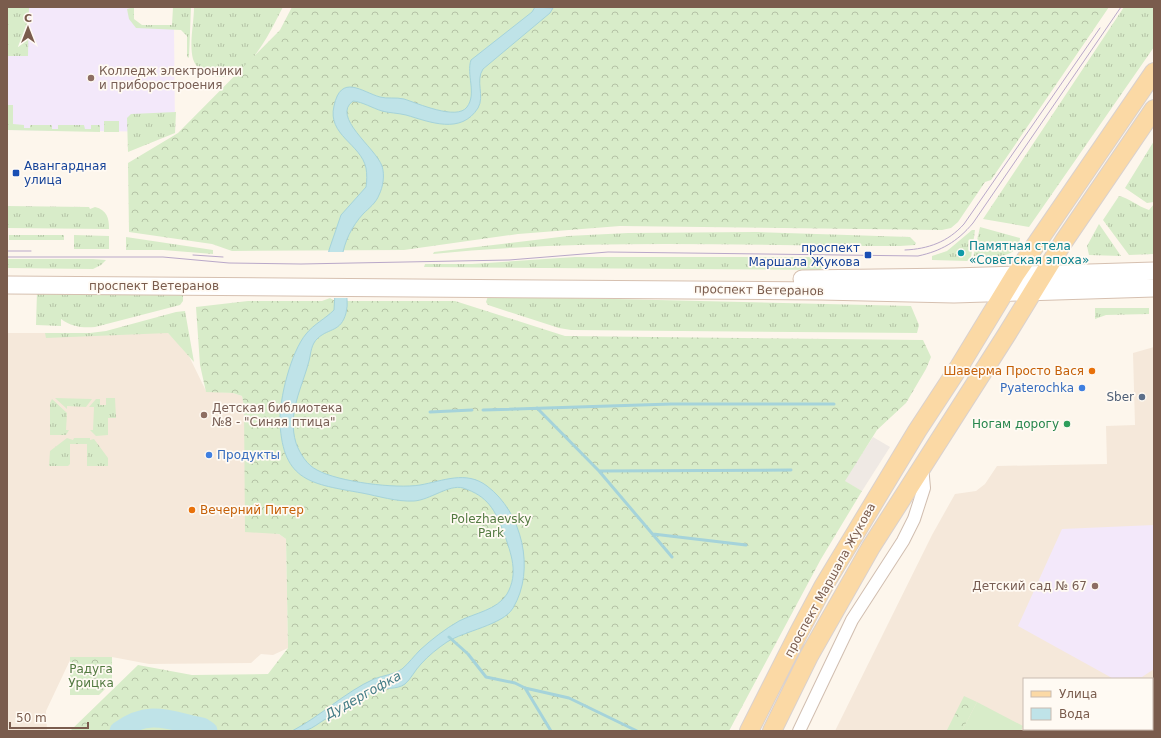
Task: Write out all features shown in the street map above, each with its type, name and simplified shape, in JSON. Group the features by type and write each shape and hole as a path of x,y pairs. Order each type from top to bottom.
{"main road":[{"name":"проспект Маршала Жукова","path":"749,731 798,632 848,544 1015,275 1154,72"},
{"name":"проспект Маршала Жукова","path":"772,731 813,649 871,548 1034,292 1064,241 1147,127 1154,109"},
{"name":"проспект Ветеранов","path":"364,282 829,279 1154,271"},
{"name":"проспект Ветеранов","path":"7,274 301,281"},
{"name":"проспект Ветеранов","path":"7,285 301,281"},
{"path":"301,281 364,282"},
{"name":"проспект Ветеранов","path":"364,282 1004,293 1154,288"}],"street":[{"path":"799,731 852,620 903,541 914,519 924,488 922,466"}],"shaded area":[{"name":"Колледж электроники и приборостроения","path":"7,7 133,7 133,19 141,26 174,27 175,132 7,130"},
{"path":"7,333 168,333 187,352 206,391 233,393 242,396 272,533 279,534 286,539 288,648 273,655 261,654 251,663 149,664 112,657 71,658 46,711 47,731 7,731"},
{"path":"1154,347 1154,731 835,731 932,535 955,494 976,491 985,484 997,466 1107,464 1106,426 1135,425 1133,353"},
{"path":"873,437 890,447 862,491 844,481"},
{"name":"Детский сад № 67","path":"1154,525 1154,669 1142,677 1112,678 1018,626 1062,529"}],"green space":[{"path":"7,7 29,7 28,56 7,56"},
{"path":"134,7 134,19 142,25 172,25 173,7 191,7 189,57 188,58 187,55 187,36 181,30 136,28 129,19 127,9"},
{"path":"194,7 283,7 264,42 246,66 235,73 224,77 211,75 205,72 194,62 191,47"},
{"path":"292,7 1109,7 991,180 985,182 958,222 951,228 942,230 620,226 518,234 404,250 232,251 212,244 129,232 128,163 178,133 280,30"},
{"path":"1124,7 1154,7 1154,47 1029,227 983,219"},
{"path":"7,105 13,105 13,124 24,125 24,128 30,128 30,125 52,125 52,129 58,129 58,125 84,125 85,129 91,129 91,125 100,125 100,132 7,130"},
{"path":"176,112 175,133 128,152 127,118 131,114"},
{"path":"104,121 119,121 119,132 104,132"},
{"path":"1154,141 1154,202 1147,203 1125,188"},
{"path":"1119,196 1149,210 1154,204 1154,254 1129,255 1103,220"},
{"path":"7,206 89,207 90,209 95,207 105,212 109,229 7,228"},
{"path":"1099,224 1121,256 1089,255 1087,246"},
{"path":"980,227 1020,238 1018,245 1009,254 995,257 973,258"},
{"path":"972,230 975,230 971,258 967,261 932,260 932,256 947,251"},
{"path":"757,232 910,237 916,243 915,245 900,246 608,244 491,249 433,254 434,252 568,236 628,233"},
{"path":"9,235 64,235 64,240 9,240"},
{"path":"74,235 109,236 109,249 74,249"},
{"path":"126,237 213,250 213,254 163,250 126,250"},
{"path":"575,257 819,257 823,263 823,267 820,270 424,267 425,264 472,264"},
{"path":"7,259 106,260 101,265 93,269 7,268"},
{"path":"37,292 183,293 183,301 180,305 95,327 77,326 69,324 61,319 61,326 36,325"},
{"path":"488,296 911,306 919,325 917,333 571,330 559,328 488,305 486,302"},
{"name":"Polezhaevsky Park","path":"330,298 335,301 455,301 565,336 923,340 931,357 926,369 906,403 877,430 845,481 862,491 821,559 729,731 70,731 138,665 192,675 268,674 288,648 286,539 279,534 245,532 244,406 242,396 233,393 206,392 200,365 196,307 248,301 322,301"},
{"path":"1095,308 1149,308 1149,314 1106,315 1095,319"},
{"path":"185,311 194,362 168,333 46,338 45,333 90,333 106,331 176,312"},
{"path":"55,398 92,399 86,407 67,406 67,409"},
{"path":"106,398 115,398 116,418 108,418 108,435 96,436 90,430 93,430 94,407 89,407 96,399 100,399 100,405 106,405"},
{"path":"52,399 67,413 66,430 69,430 66,435 50,435 50,403"},
{"path":"67,438 73,440 74,438 94,439 108,458 108,466 87,466 87,444 70,444 70,464 68,466 49,466 50,451"},
{"name":"Радуга Урицка","path":"70,657 112,657 112,682 99,695 70,695"},
{"path":"964,696 977,702 962,731 947,730"},
{"path":"977,702 1023,726 1021,731 962,731"}],"water":[{"path":"535,7 553,8 550,13 483,69 480,78 480,103 478,108 471,116 463,121 454,124 435,123 406,115 382,111 353,101 348,108 347,115 351,124 378,158 382,166 382,185 376,200 359,219 347,240 342,258 342,272 347,299 346,313 344,319 338,327 322,335 314,343 296,401 293,421 296,443 302,455 313,468 327,474 368,484 410,486 446,479 463,478 479,481 487,486 499,497 509,511 517,526 522,542 524,577 520,593 513,608 508,614 501,619 447,642 433,652 402,686 380,690 369,694 350,704 314,727 304,731 292,731 363,684 395,673 402,669 420,650 449,627 498,604 507,594 511,586 513,579 513,564 504,533 494,511 479,495 472,491 458,487 420,500 401,501 329,487 315,482 303,477 294,469 287,458 282,443 280,413 287,376 295,352 309,330 334,310 335,292 328,257 329,250 341,215 366,187 366,168 363,160 335,125 333,116 337,96 347,87 353,87 380,97 404,99 446,112 462,111 470,102 471,60 532,12"}],"pier":[{"path":"327,252 345,252 343,270 349,298 333,298 332,284 327,271"}],"waterway":[{"path":"483,410 671,404 834,404"},
{"path":"537,408 599,471 672,557"},
{"path":"430,412 472,410"},
{"path":"599,471 791,470"},
{"path":"653,534 746,545"},
{"path":"449,637 468,654 486,677 515,683 525,688 551,731"},
{"path":"525,688 569,698 637,731"},
{"name":"Дудергофка","path":"119,731 130,724 149,718 169,719 202,727 208,731"}],"tram line":[{"path":"7,257 163,257 229,263 301,264 509,260 608,252 918,256 948,245 967,230 973,223 1121,7"},
{"path":"905,250 930,246 944,240 951,236 964,224 1100,28"},
{"path":"7,251 31,251"},
{"path":"193,255 223,257"}],"place":[{"name":"Колледж электроники и приборостроения","path":"91,78"},
{"name":"Авангардная улица","path":"16,173"},
{"name":"Памятная стела «Советская эпоха»","path":"961,253"},
{"name":"проспект Маршала Жукова","path":"868,255"},
{"name":"Шаверма Просто Вася","path":"1092,371"},
{"name":"Pyaterochka","path":"1082,388"},
{"name":"Sber","path":"1142,397"},
{"name":"Детская библиотека №8 - \"Синяя птица\"","path":"204,415"},
{"name":"Ногам дорогу","path":"1067,424"},
{"name":"Продукты","path":"209,455"},
{"name":"Вечерний Питер","path":"192,510"},
{"name":"Детский сад № 67","path":"1095,586"}]}
